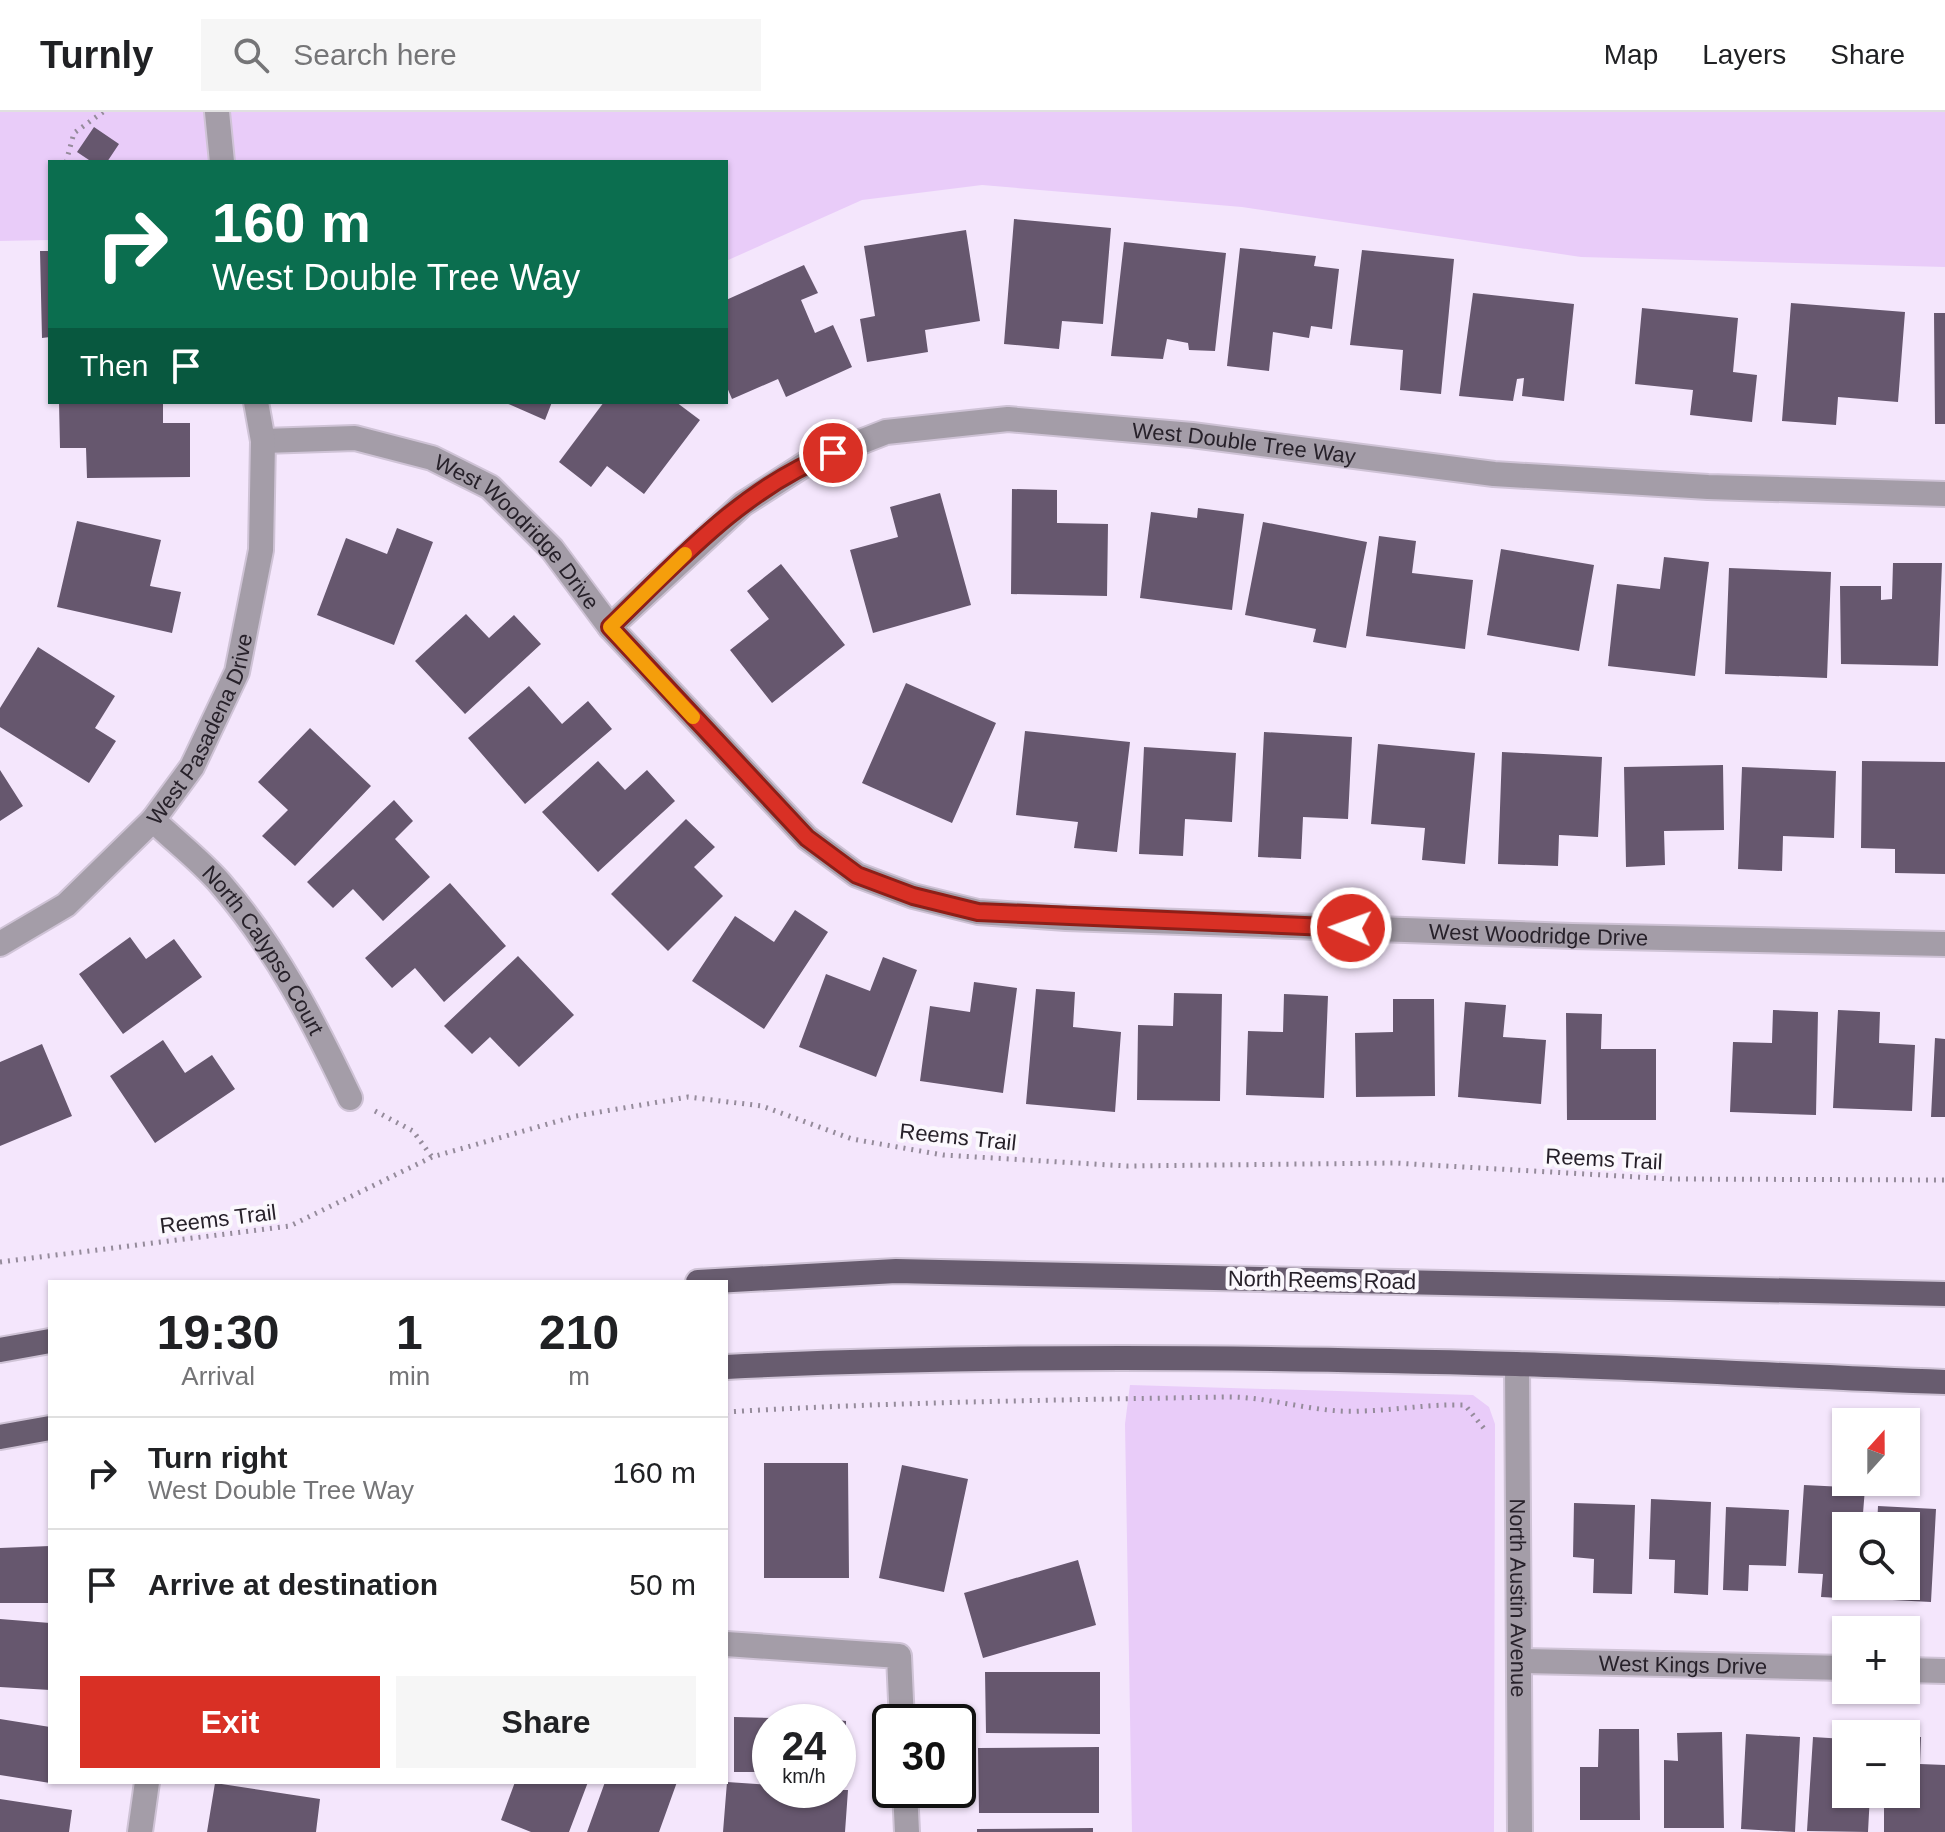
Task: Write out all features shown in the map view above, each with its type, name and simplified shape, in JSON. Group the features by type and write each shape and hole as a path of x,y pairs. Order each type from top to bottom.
{"main road":[{"name":"North Reems Road","path":"728,1280 896,1271 1945,1294"},
{"path":"0,1350 48,1341"},
{"path":"728,1367 916,1358 1517,1364 1945,1382"},
{"path":"0,1437 48,1428"}],"street":[{"path":"217,112 222,160"},
{"name":"West Pasadena Drive","path":"0,944 66,905 153,820 192,767 237,672 261,550 263,441 256,404"},
{"name":"West Double Tree Way","path":"610,627 743,504 807,463 886,432 1008,419 1192,435 1494,474 1708,487 1945,494"},
{"name":"West Woodridge Drive","path":"263,441 355,438 432,458 490,487 552,549 610,627 807,838 857,875 913,896 978,912 1572,936 1945,944"},
{"name":"North Calypso Court","path":"153,820 220,882 278,961 314,1022 350,1098"},
{"name":"North Austin Avenue","path":"1517,1364 1520,1832"},
{"path":"728,1644 899,1656 901,1704"},
{"name":"West Kings Drive","path":"1519,1661 1832,1668"},
{"path":"1920,1670 1945,1671"},
{"path":"140,1832 147,1784"},
{"path":"906,1808 907,1832"}],"path":[{"path":"67,160 74,133 103,112"},
{"name":"Reems Trail","path":"0,1262 290,1226 432,1157 576,1116 688,1097 762,1106 852,1139 943,1155 1127,1166 1394,1163 1672,1179 1945,1180"},
{"path":"350,1098 413,1131 432,1157"},
{"path":"728,1412 906,1402 1154,1401 1227,1397 1360,1412 1422,1403 1465,1405 1486,1429 1486,1445"}],"shaded area":[{"path":"0,112 1945,112 1945,267 1581,257 1242,207 982,185 862,200 728,260 728,160 48,160 48,240 0,241"},
{"path":"1130,1385 1473,1395 1489,1407 1495,1424 1494,1832 1132,1832 1125,1424"}],"building":[{"path":"94,127 119,144 108,160 89,160 77,152"},
{"path":"1014,219 1111,228 1103,324 1062,321 1059,349 1004,344"},
{"path":"966,230 980,321 925,330 928,352 867,362 860,319 875,316 864,246"},
{"path":"1124,242 1226,253 1215,351 1189,350 1188,343 1167,339 1163,359 1111,356"},
{"path":"1240,248 1316,256 1314,266 1339,269 1332,329 1311,326 1309,338 1273,332 1269,371 1227,366"},
{"path":"1362,250 1454,259 1441,394 1400,390 1403,350 1350,345"},
{"path":"40,251 48,251 48,337 42,338"},
{"path":"804,265 818,293 801,300 815,333 833,325 852,367 786,397 778,379 732,399 728,390 728,299"},
{"path":"1473,293 1574,304 1564,401 1522,396 1524,378 1517,379 1513,401 1459,396"},
{"path":"1791,303 1905,312 1898,402 1838,397 1836,425 1782,421"},
{"path":"1642,308 1738,318 1733,372 1757,375 1752,422 1690,415 1693,390 1635,384"},
{"path":"1934,313 1945,313 1945,424 1935,424"},
{"path":"59,404 163,404 163,423 190,423 190,477 87,478 86,448 60,448"},
{"path":"509,404 551,404 545,420"},
{"path":"602,404 679,404 700,420 644,494 607,466 591,487 559,462"},
{"path":"1012,489 1057,490 1057,523 1108,524 1107,596 1011,594"},
{"path":"940,493 971,605 873,633 850,550 898,537 890,507"},
{"path":"1198,508 1244,514 1232,610 1140,598 1151,512 1197,518"},
{"path":"77,521 161,540 150,586 181,592 172,633 57,607"},
{"path":"1263,522 1367,542 1346,648 1313,642 1316,629 1245,615"},
{"path":"397,528 433,542 394,645 317,615 346,538 387,554"},
{"path":"1379,536 1416,541 1412,573 1473,580 1465,649 1366,636"},
{"path":"1501,549 1594,565 1579,651 1487,635"},
{"path":"1664,557 1709,562 1695,676 1608,666 1617,584 1660,589"},
{"path":"1893,563 1942,563 1938,666 1841,664 1840,586 1881,586 1881,600 1892,599"},
{"path":"781,564 845,645 772,703 730,650 769,619 747,591"},
{"path":"1729,568 1831,572 1827,678 1725,674"},
{"path":"466,614 489,638 514,615 541,644 465,714 415,661"},
{"path":"38,647 115,696 95,728 116,741 89,783 0,727 0,708"},
{"path":"906,683 996,723 952,823 862,783"},
{"path":"529,686 562,724 588,701 612,729 525,804 468,738"},
{"path":"310,728 371,786 295,866 262,836 288,810 258,782"},
{"path":"1025,731 1130,742 1117,852 1074,848 1078,822 1016,815"},
{"path":"1264,732 1352,737 1348,819 1303,817 1301,859 1258,857"},
{"path":"1378,744 1475,753 1465,864 1422,860 1425,828 1371,824"},
{"path":"1144,747 1236,753 1232,822 1185,819 1183,856 1139,854"},
{"path":"1502,752 1602,757 1598,837 1559,835 1558,866 1498,864"},
{"path":"598,761 625,790 647,770 675,801 598,872 542,812"},
{"path":"1862,761 1945,762 1945,874 1895,873 1895,849 1861,848"},
{"path":"1723,765 1724,830 1664,831 1665,865 1626,867 1624,767"},
{"path":"1742,767 1836,771 1834,838 1783,836 1782,871 1738,869"},
{"path":"0,770 23,806 0,821"},
{"path":"394,800 413,821 395,839 430,877 383,921 353,889 333,908 307,882"},
{"path":"686,819 715,847 694,867 723,896 668,951 611,894"},
{"path":"450,883 506,946 444,1002 415,968 392,988 365,958"},
{"path":"795,910 828,932 764,1029 692,981 735,916 774,942"},
{"path":"130,937 146,959 174,939 202,977 123,1034 79,974"},
{"path":"518,956 574,1015 519,1067 490,1037 472,1054 444,1026"},
{"path":"883,957 917,970 876,1077 799,1047 826,974 870,991"},
{"path":"974,982 1017,988 1003,1093 920,1081 930,1006 970,1012"},
{"path":"1036,989 1075,992 1073,1027 1121,1032 1115,1112 1026,1104"},
{"path":"1174,993 1222,994 1220,1101 1137,1100 1138,1025 1173,1026"},
{"path":"1284,994 1328,996 1324,1098 1246,1095 1248,1031 1283,1032"},
{"path":"1393,999 1434,999 1435,1096 1356,1097 1355,1033 1393,1032"},
{"path":"1465,1002 1506,1005 1503,1037 1546,1040 1541,1104 1458,1097"},
{"path":"1773,1010 1818,1012 1816,1115 1730,1112 1733,1042 1772,1043"},
{"path":"1838,1010 1880,1012 1879,1043 1915,1045 1912,1111 1833,1108"},
{"path":"1566,1013 1602,1014 1601,1049 1656,1049 1656,1120 1567,1120"},
{"path":"1935,1038 1945,1039 1945,1117 1931,1117"},
{"path":"163,1040 185,1073 212,1055 235,1089 155,1143 110,1076"},
{"path":"42,1044 72,1116 0,1146 0,1062"},
{"path":"764,1463 848,1463 849,1578 764,1578"},
{"path":"902,1465 968,1479 944,1592 879,1578"},
{"path":"1804,1485 1832,1486 1832,1496 1864,1496 1863,1512 1832,1512 1832,1598 1821,1597 1823,1574 1798,1573"},
{"path":"1651,1499 1711,1502 1708,1595 1674,1593 1675,1560 1649,1559"},
{"path":"1574,1503 1635,1505 1632,1594 1593,1593 1594,1559 1573,1557"},
{"path":"1878,1506 1936,1509 1931,1602 1892,1600 1920,1600 1920,1512 1878,1512"},
{"path":"1726,1507 1789,1510 1786,1566 1749,1565 1748,1591 1723,1590"},
{"path":"48,1546 48,1603 0,1603 0,1548"},
{"path":"1078,1560 1096,1625 983,1658 964,1593"},
{"path":"0,1619 48,1623 48,1690 0,1687"},
{"path":"985,1672 1100,1672 1100,1734 986,1733"},
{"path":"734,1717 752,1718 752,1772 734,1772"},
{"path":"0,1719 48,1727 48,1783 0,1775"},
{"path":"1599,1729 1639,1729 1640,1820 1580,1820 1580,1767 1598,1767"},
{"path":"1722,1732 1724,1828 1664,1828 1664,1760 1678,1761 1677,1733"},
{"path":"1746,1734 1800,1737 1795,1832 1741,1829"},
{"path":"1813,1737 1832,1738 1832,1808 1869,1808 1868,1832 1807,1831"},
{"path":"1099,1747 1099,1813 979,1813 978,1748"},
{"path":"1920,1764 1945,1765 1945,1832 1884,1832 1884,1808 1920,1808"},
{"path":"215,1784 320,1799 316,1832 207,1832"},
{"path":"514,1784 587,1784 569,1832 531,1832 501,1820"},
{"path":"604,1784 676,1784 659,1832 587,1832"},
{"path":"727,1784 752,1784 752,1808 847,1808 845,1832 723,1832"},
{"path":"0,1799 72,1810 69,1832 0,1832"},
{"path":"1093,1828 1093,1832 977,1832 977,1829"}],"slow traffic":[{"path":"685,554 610,627 693,717"}],"route":[{"path":"833,453 807,463 743,504 690,549 610,627 807,838 857,875 913,896 978,912 1351,928"}]}
